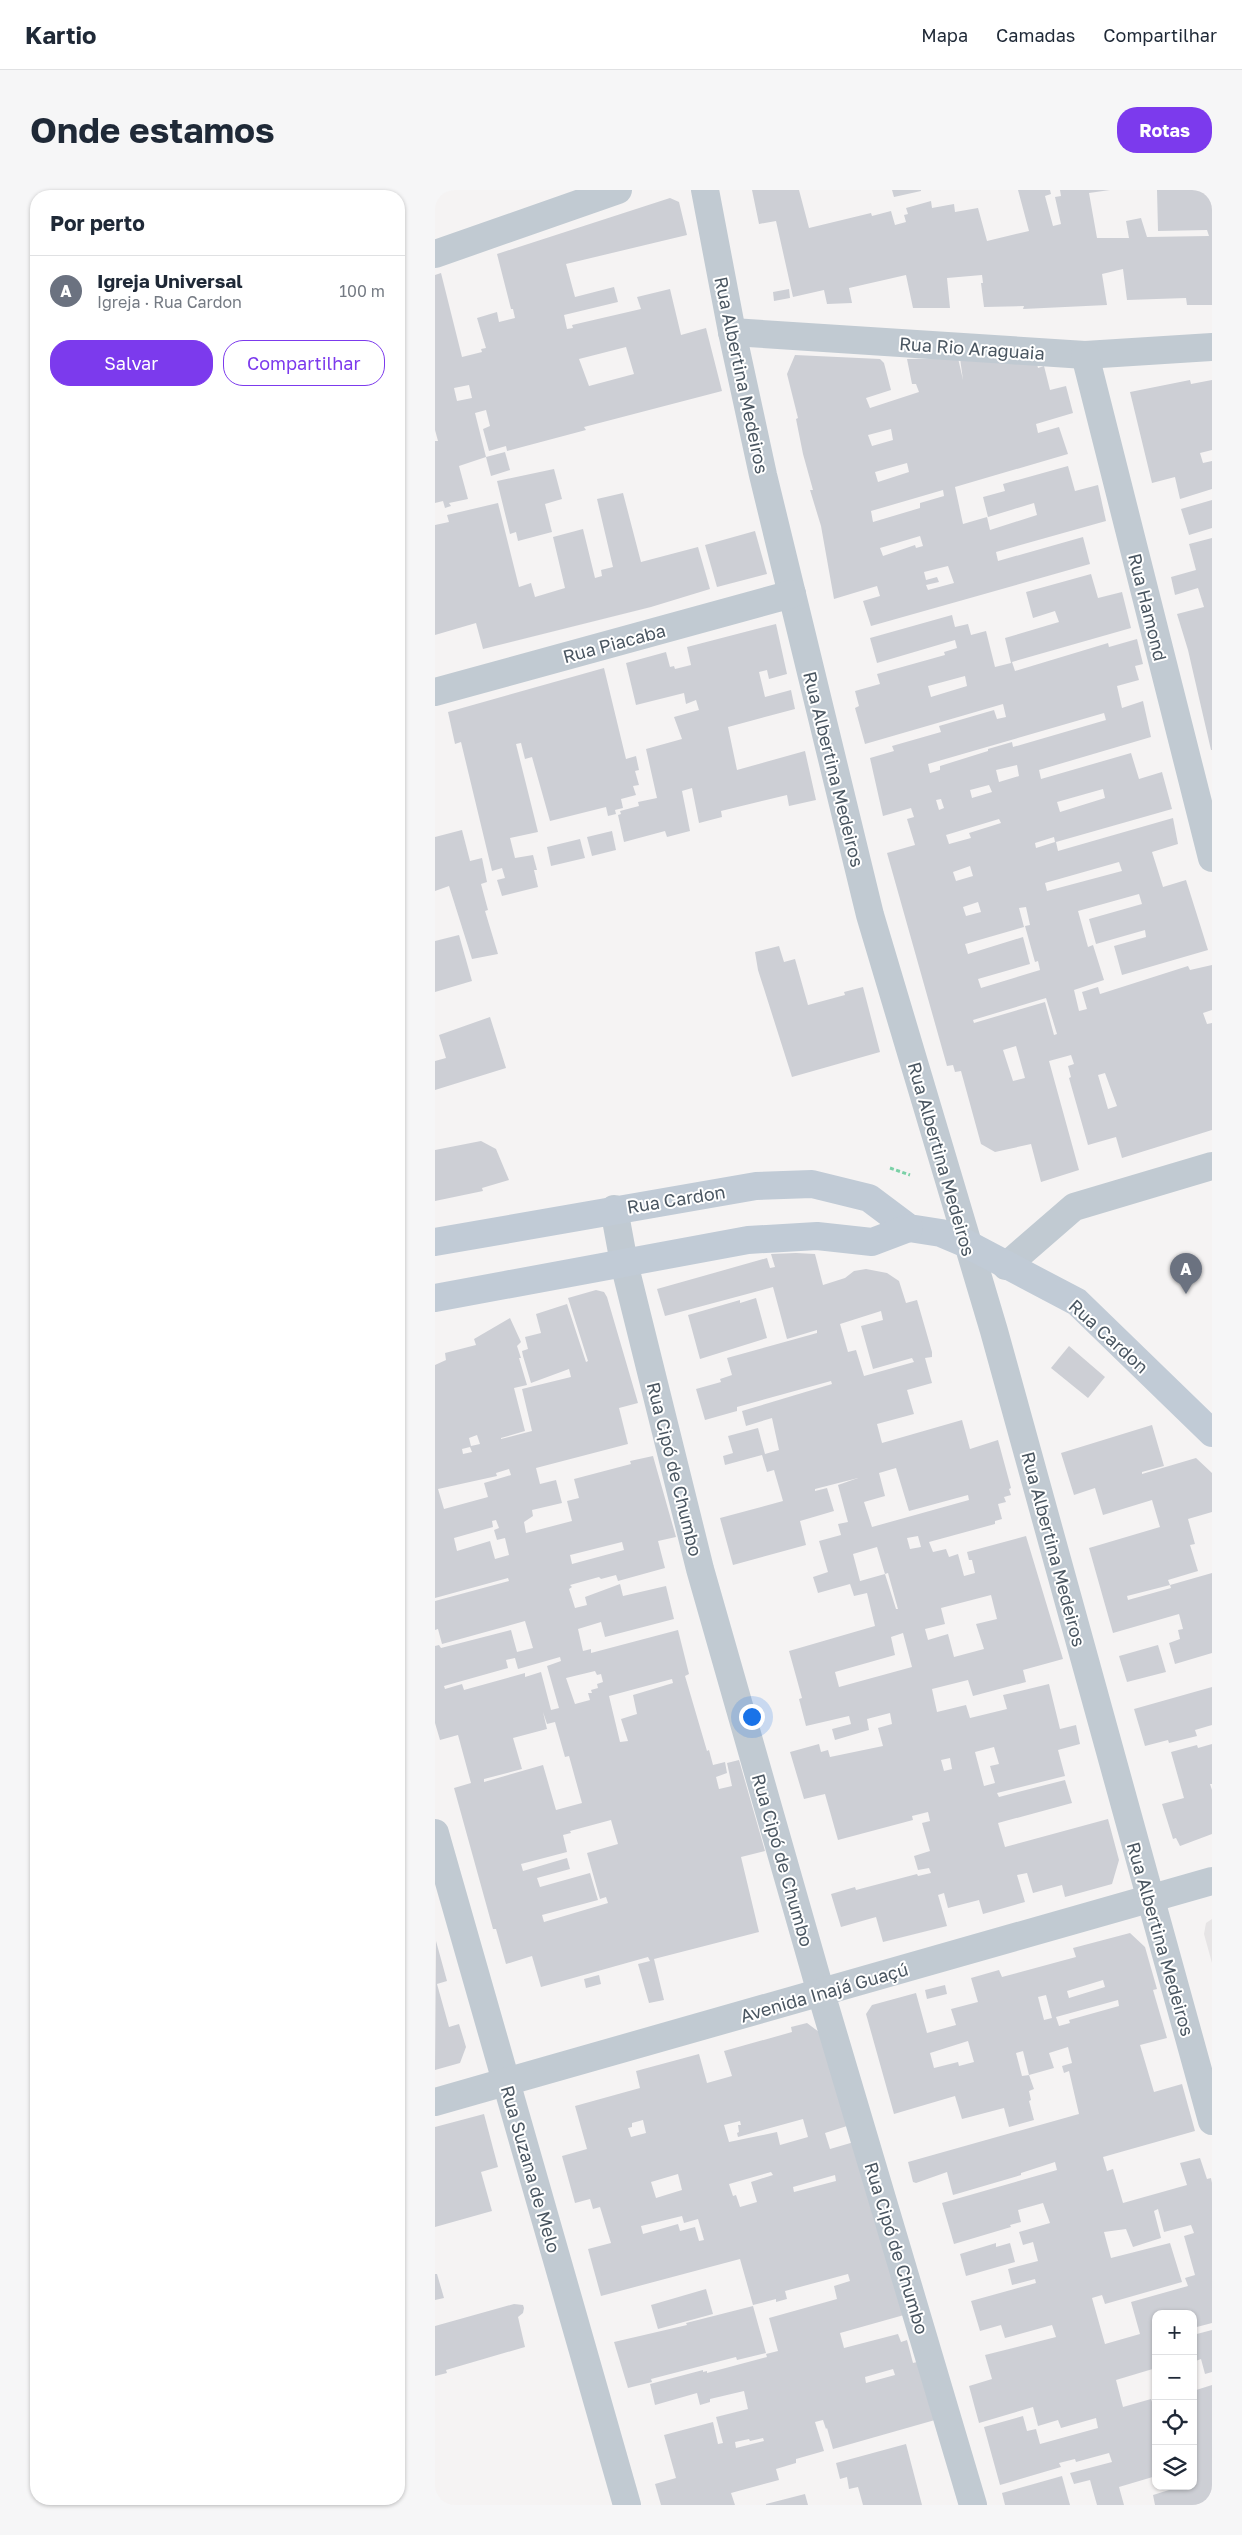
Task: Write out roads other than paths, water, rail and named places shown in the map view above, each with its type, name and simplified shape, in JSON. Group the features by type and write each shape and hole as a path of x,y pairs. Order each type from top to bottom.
{"street":[{"path":"435,254 618,190"},
{"name":"Rua Albertina Medeiros","path":"705,190 732,332 792,594 870,915 994,1331 1212,2121"},
{"name":"Rua Rio Araguaia","path":"732,332 1085,355 1212,347"},
{"name":"Rua Hamond","path":"1085,355 1212,858"},
{"name":"Rua Piacaba","path":"435,692 792,594"},
{"path":"1006,1266 1074,1207 1212,1166"},
{"name":"Rua Cardon","path":"435,1242 614,1209 756,1186 813,1184 869,1198 909,1228 941,1233 967,1244 1077,1302 1212,1433"},
{"name":"Rua Cipó de Chumbo","path":"614,1209 623,1263 700,1569 821,1994 973,2505"},
{"name":"Rua Cardon","path":"435,1298 748,1240 817,1236 872,1242 909,1228"},
{"name":"Rua Suzana de Melo","path":"435,1833 627,2505"},
{"name":"Avenida Inajá Guaçú","path":"435,2102 821,1994 1212,1881"}],"place":[{"name":"Igreja Universal","path":"1186,1294"}]}
